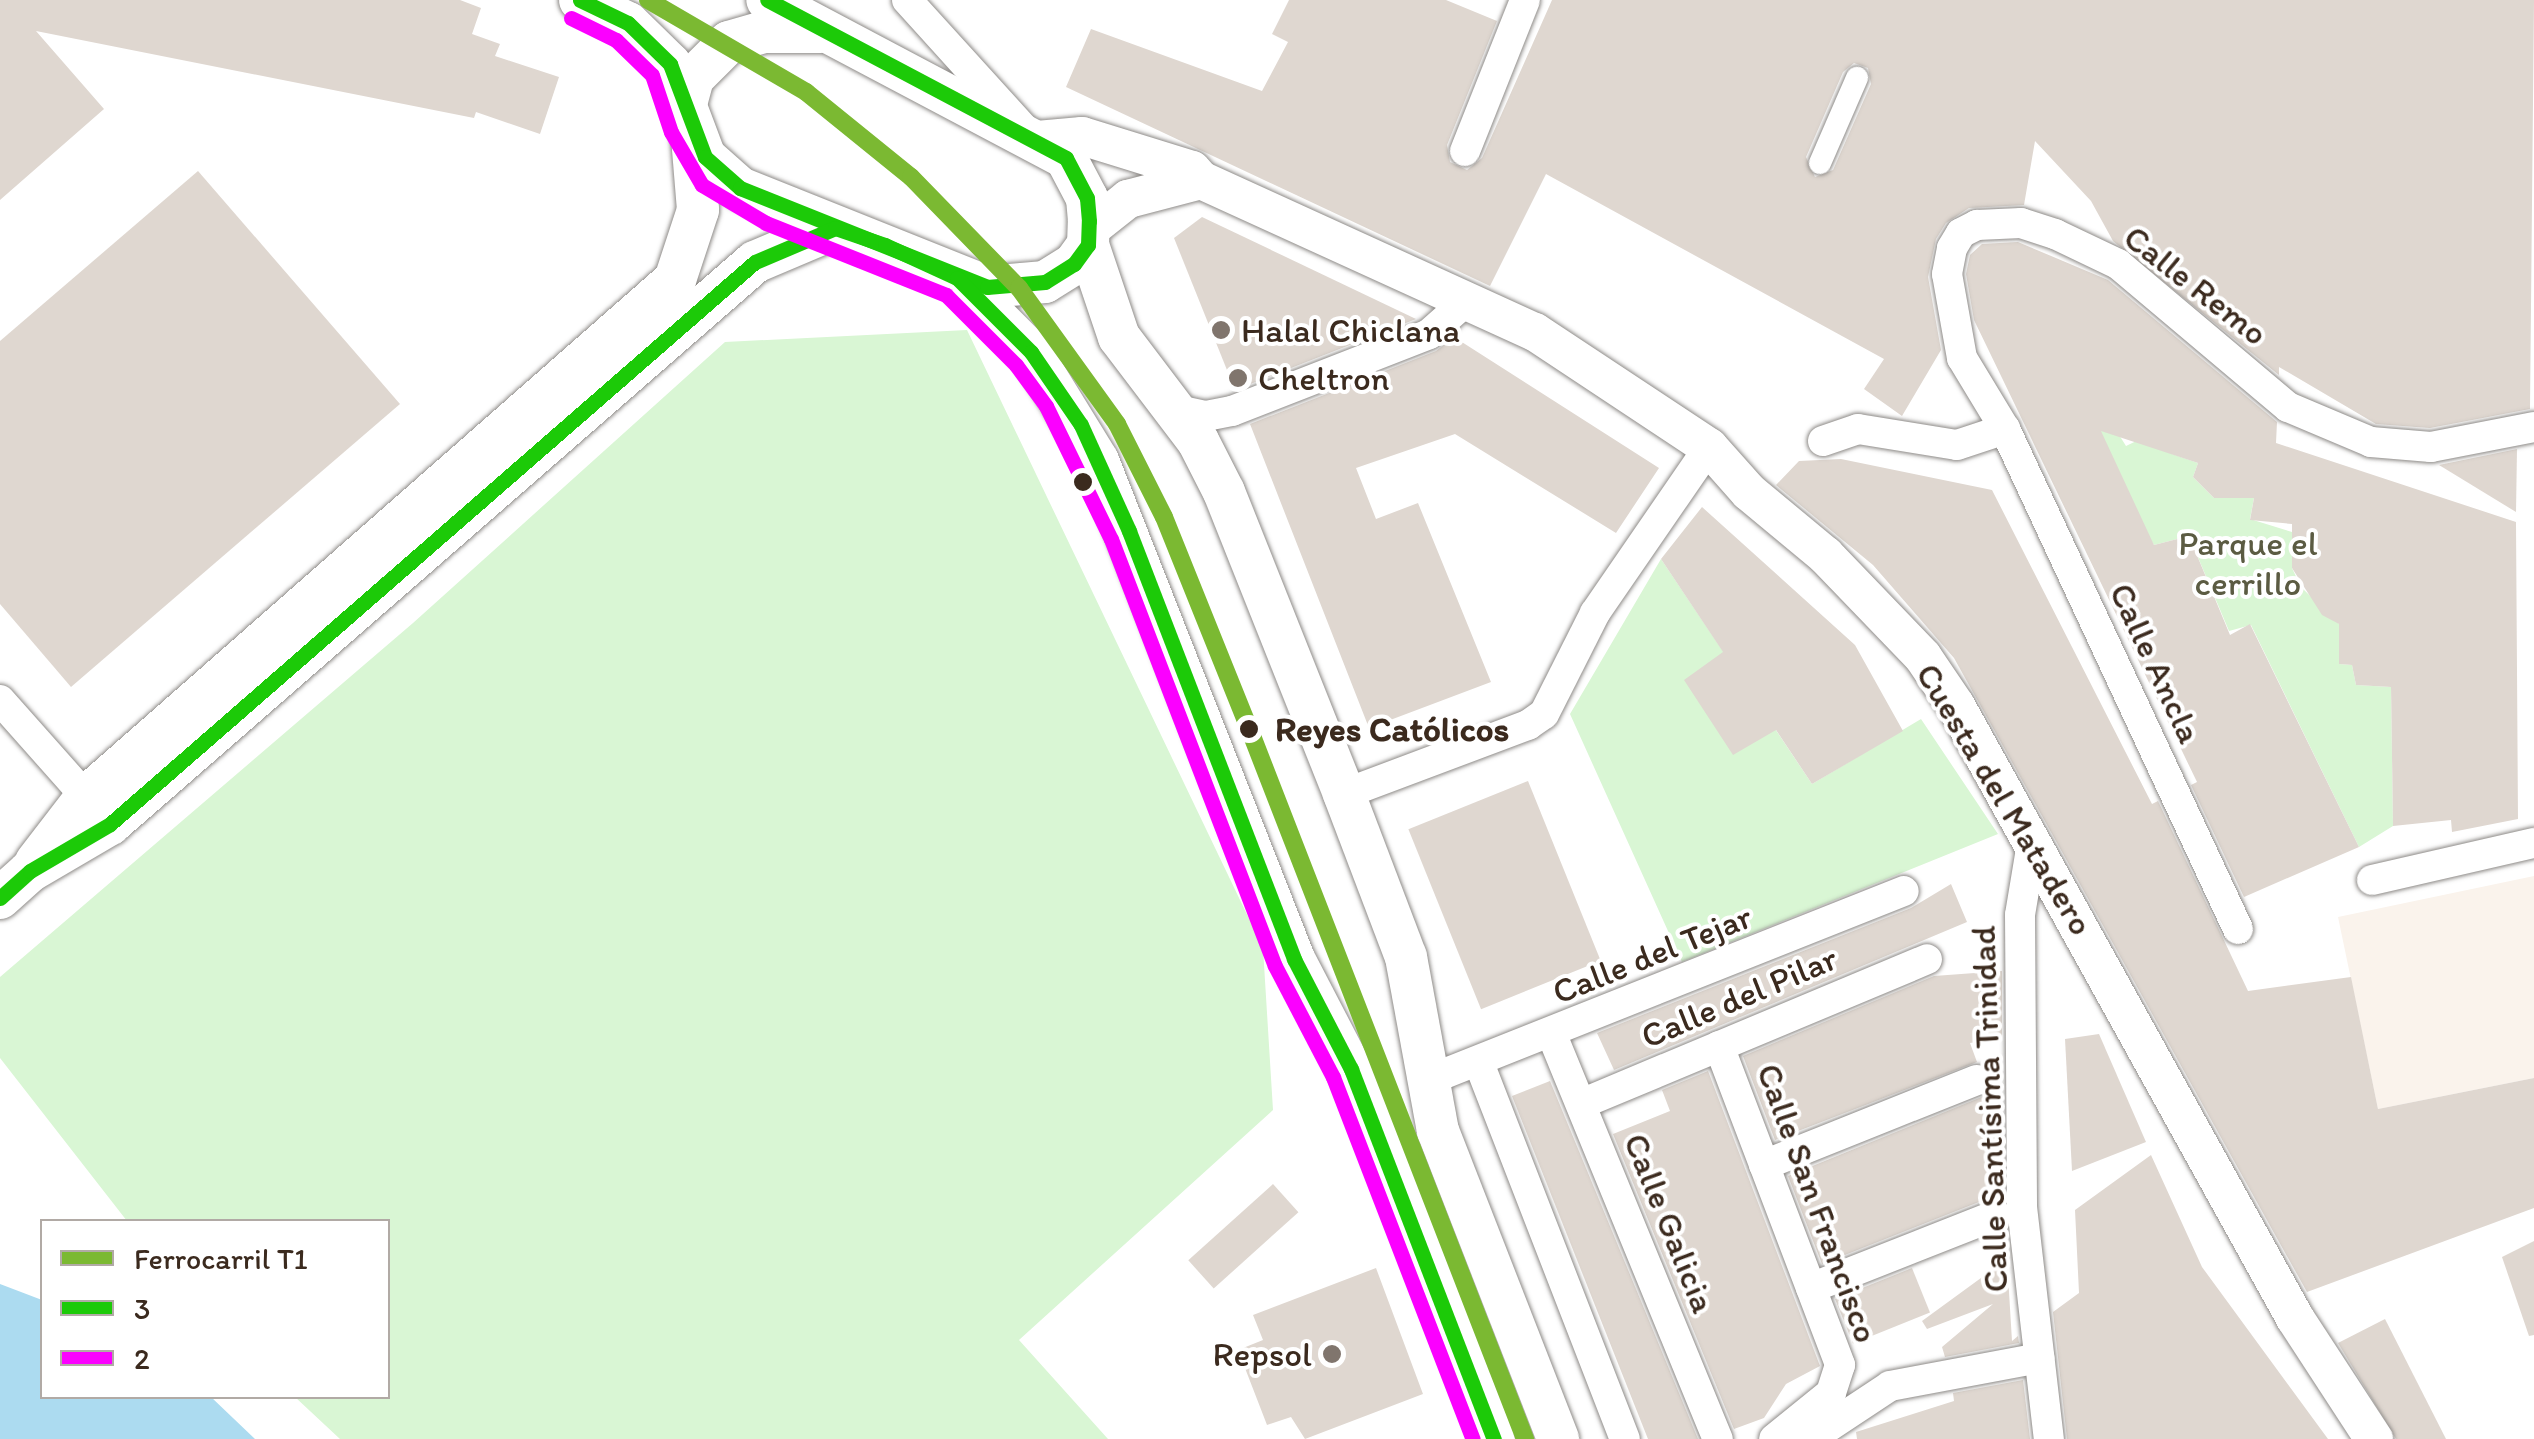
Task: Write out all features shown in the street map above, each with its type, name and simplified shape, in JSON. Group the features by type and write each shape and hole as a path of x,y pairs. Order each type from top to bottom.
{"main road":[{"path":"580,0 643,35 670,64 687,116 714,169 740,188 987,288 1045,282 1074,264 1088,237"},
{"path":"767,0 1034,138 1075,172 1087,198 1088,237 1119,338 1168,408 1198,442 1224,492 1344,794 1406,958 1438,1131 1558,1439"},
{"path":"15,885 86,797 675,280 698,210 687,116 693,78 729,42 765,32 830,32"},
{"path":"15,885 110,824 755,262 836,228"},
{"path":"958,278 1031,352 1098,461 1294,959 1350,1069 1494,1439"}],"street":[{"path":"907,0 1034,138"},
{"path":"1465,151 1525,0"},
{"path":"1820,163 1858,78"},
{"name":"Cuesta del Matadero","path":"1034,138 1082,136 1192,170 1201,180 1574,354 1709,447 1922,658 2033,837 2295,1318 2374,1439"},
{"path":"1088,237 1128,199 1201,180"},
{"name":"Calle Remo","path":"2005,429 1962,358 1947,274 1961,233 2021,223 2118,264 2288,407 2370,442 2431,446 2534,427"},
{"path":"1168,408 1206,416 1232,410 1429,334 1465,302"},
{"path":"1823,441 1858,428 1957,445 2005,429"},
{"name":"Calle Ancla","path":"2005,429 2238,929"},
{"path":"1344,794 1528,726 1544,714 1596,613 1709,447"},
{"path":"0,700 86,797"},
{"name":"Calle Santísima Trinidad","path":"2033,837 2020,915 2022,1207 2050,1439"},
{"path":"2372,880 2534,844"},
{"name":"Calle del Tejar","path":"1426,1081 1552,1035 1904,891"},
{"name":"Calle del Pilar","path":"1581,1104 1927,960"},
{"name":"Calle Galicia","path":"1552,1035 1718,1439"},
{"name":"Calle San Francisco","path":"1719,1046 1840,1374 1832,1393 1792,1435"},
{"path":"1479,1064 1625,1439"},
{"path":"1764,1165 1977,1080"},
{"path":"1811,1288 1996,1214"},
{"path":"1792,1435 1890,1386 2039,1358"}],"shaded area":[{"path":"2534,876 2534,1078 2378,1109 2338,917"}],"green space":[{"path":"967,330 1263,948 1273,1110 1019,1340 1108,1439 340,1439 297,1399 390,1399 390,1219 125,1219 0,1058 0,977 413,623 725,342"},
{"name":"Parque el cerrillo","path":"2101,406 2126,446 2161,429 2172,454 2198,463 2193,477 2214,498 2254,498 2250,519 2292,532 2292,568 2301,587 2339,624 2339,664 2352,665 2356,685 2391,687 2393,826 2359,847 2251,625 2229,631 2189,536 2154,545 2076,417"},
{"path":"1661,559 1812,784 1921,719 1998,834 1682,962 1570,714"}],"water":[{"path":"0,1284 40,1299 40,1399 213,1399 255,1439 0,1439"}],"building":[{"path":"0,0 460,0 481,8 472,34 500,44 495,56 559,77 540,134 476,112 474,118 36,31 104,109 0,200"},
{"path":"1289,0 1446,0 1497,21 1447,145 1450,162 1467,170 1482,158 1552,0 2534,0 2530,409 2430,428 2376,424 2279,367 2279,375 2113,241 2091,201 2035,141 2024,205 1969,208 1946,223 1936,239 1928,277 1941,350 1902,416 1864,389 1884,359 1546,174 1490,286 1066,87 1091,29 1262,91 1288,42 1272,34","holes":["1854,63 1868,68 1871,84 1833,170 1815,177 1806,157 1843,72"]},
{"path":"198,171 400,404 71,687 0,604 0,341"},
{"path":"1202,217 1416,319 1235,390 1174,238"},
{"path":"2018,242 2108,280 2277,422 2276,443 2516,522 2518,819 2452,832 2451,820 2393,826 2391,687 2356,685 2352,665 2339,664 2339,624 2322,615 2292,568 2292,524 2250,520 2254,498 2214,498 2193,477 2198,463 2101,431 2154,545 2189,536 2230,635 2250,624 2359,847 2244,897 2191,785 2197,782 1974,320 1966,274 1970,255 1982,244"},
{"path":"1454,337 1659,468 1616,533 1455,434 1356,468 1376,519 1418,503 1491,682 1369,728 1250,424 1436,351"},
{"path":"2517,449 2516,512 2439,465"},
{"path":"1841,459 1992,490 2152,804 2158,801 2248,991 2351,977 2378,1109 2534,1078 2534,1208 2307,1292 1954,658 1873,565 1776,485 1799,461"},
{"path":"1702,507 1855,645 1903,731 1812,784 1776,730 1733,755 1684,680 1723,652 1661,559"},
{"path":"1528,781 1601,961 1481,1009 1408,829"},
{"path":"1951,884 1967,922 1614,1070 1597,1033 1911,908"},
{"path":"2002,971 2002,1038 1970,1043 1977,1062 1775,1140 1743,1056 1934,976"},
{"path":"2099,1034 2146,1142 2072,1171 2065,1039"},
{"path":"1708,1071 1820,1366 1786,1384 1764,1418 1734,1429 1613,1134 1670,1111 1662,1090"},
{"path":"1550,1081 1698,1439 1648,1439 1512,1096"},
{"path":"1989,1094 2000,1121 1993,1171 2003,1198 1989,1198 1822,1264 1788,1176"},
{"path":"2151,1155 2202,1267 2328,1439 2067,1439 2053,1312 2079,1293 2075,1210"},
{"path":"1273,1184 1298,1212 1214,1289 1188,1260"},
{"path":"2534,1241 2534,1335 2529,1336 2502,1257"},
{"path":"2007,1259 2012,1341 2018,1336 2019,1343 1945,1357 1942,1347 1993,1304 1927,1329 1922,1321"},
{"path":"1376,1268 1423,1394 1305,1439 1291,1417 1267,1425 1238,1350 1263,1340 1253,1315"},
{"path":"1912,1268 1930,1313 1853,1344 1835,1299"},
{"path":"2385,1319 2446,1439 2396,1439 2338,1343"},
{"path":"2023,1380 2030,1439 1857,1439 1856,1432 1954,1401 1953,1393"}],"rail line":[{"name":"T1","path":"648,0 806,92 911,177 1019,288 1117,424 1164,517 1249,728 1525,1439"}],"transit line":[{"name":"3","path":"580,0 628,23 670,64 705,157 740,188 987,287 1045,282 1074,264 1088,245 1089,221 1087,198 1066,158 767,0"},
{"name":"2","path":"571,18 616,40 652,75 671,132 702,185 766,223 946,295 1016,365 1046,406 1111,539 1275,966 1333,1077 1473,1439"},
{"name":"3","path":"0,898 30,871 110,824 755,262 835,228 885,245 957,278 1031,352 1081,425 1129,531 1294,959 1351,1069 1494,1439"}],"place":[{"name":"Halal Chiclana","path":"1221,330"},
{"name":"Cheltron","path":"1238,378"},
{"name":"Reyes Católicos","path":"1249,729"},
{"name":"Repsol","path":"1332,1354"}]}
